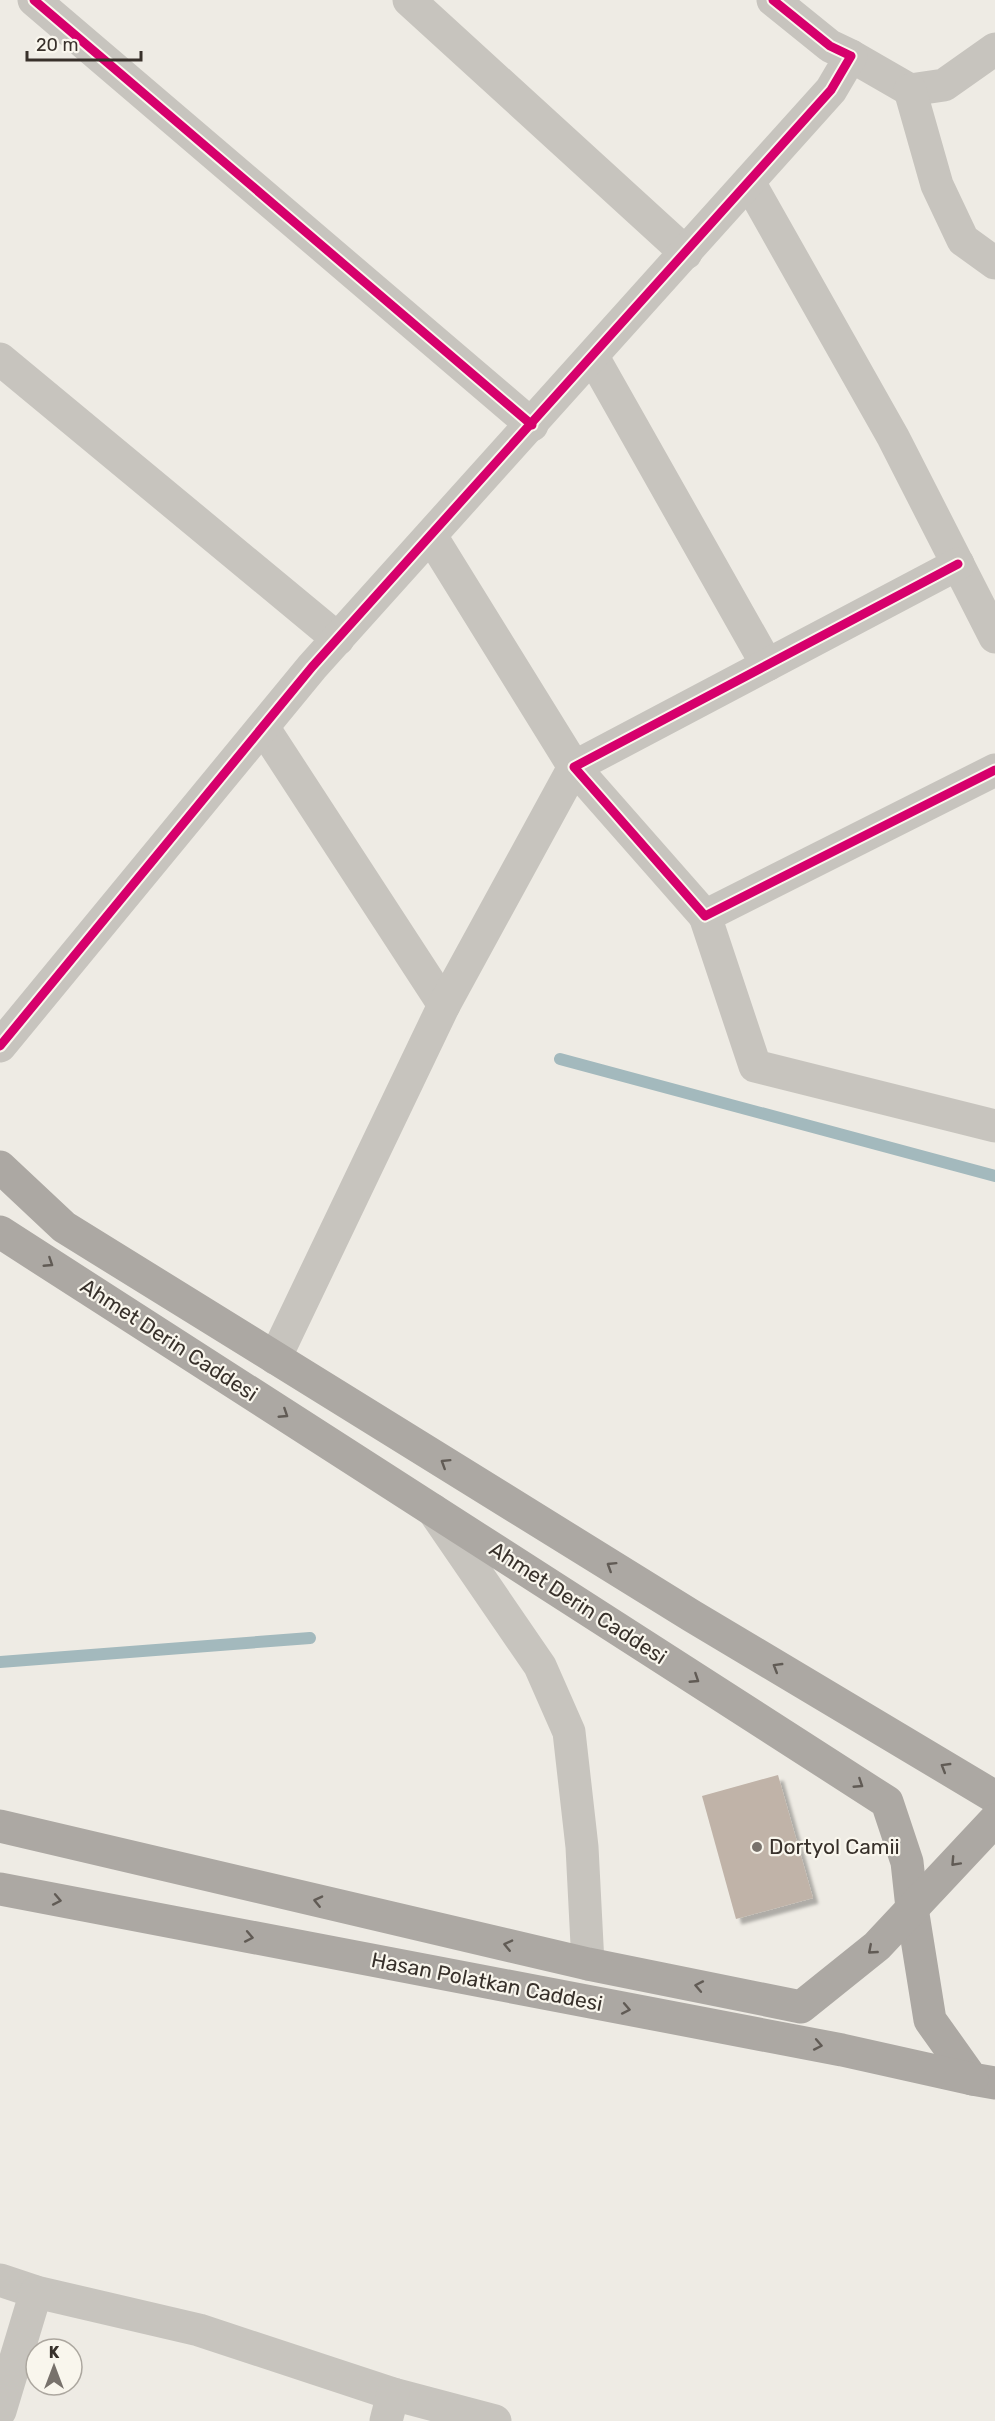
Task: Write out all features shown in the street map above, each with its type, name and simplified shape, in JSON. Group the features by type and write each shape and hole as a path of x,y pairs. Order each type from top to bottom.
{"main road":[{"name":"Ahmet Derin Caddesi","path":"0,1167 64,1227 692,1616 995,1797"},
{"name":"Ahmet Derin Caddesi","path":"0,1232 887,1802 907,1862 930,2020 984,2081"},
{"path":"912,1908 995,1820"},
{"name":"Hasan Polatkan Caddesi","path":"0,1826 588,1964 801,2007 876,1946 912,1908"},
{"name":"Hasan Polatkan Caddesi","path":"0,1889 842,2050 984,2081"}],"street":[{"path":"34,0 532,425"},
{"path":"409,0 686,253"},
{"path":"773,0 830,46 910,90 944,85 995,49"},
{"path":"0,1046 338,639 594,357 831,90 851,56"},
{"path":"910,90 938,185 963,240 995,263"},
{"path":"749,182 893,437 995,637"},
{"path":"594,357 767,664"},
{"path":"0,359 338,639"},
{"path":"431,536 574,767 705,916 755,1066 995,1126"},
{"path":"275,1358 444,1005 574,767 958,564"},
{"path":"263,727 444,1005"},
{"path":"705,916 995,770"},
{"path":"433,1510 540,1666 569,1732 582,1847 588,1964"},
{"path":"0,2280 36,2292 199,2330 390,2408 495,2421"},
{"path":"0,2411 36,2292"}],"building":[{"name":"Dortyol Camii","path":"778,1775 813,1898 736,1919 702,1796"}],"waterway":[{"path":"560,1059 995,1176"},
{"path":"0,1662 310,1638"}],"cycle path":[{"path":"34,0 532,425"},
{"path":"0,1046 312,667 831,90 851,56 830,46 773,0"},
{"path":"958,564 574,767 705,916 995,770"}],"place":[{"name":"Dortyol Camii","path":"757,1847"}]}
